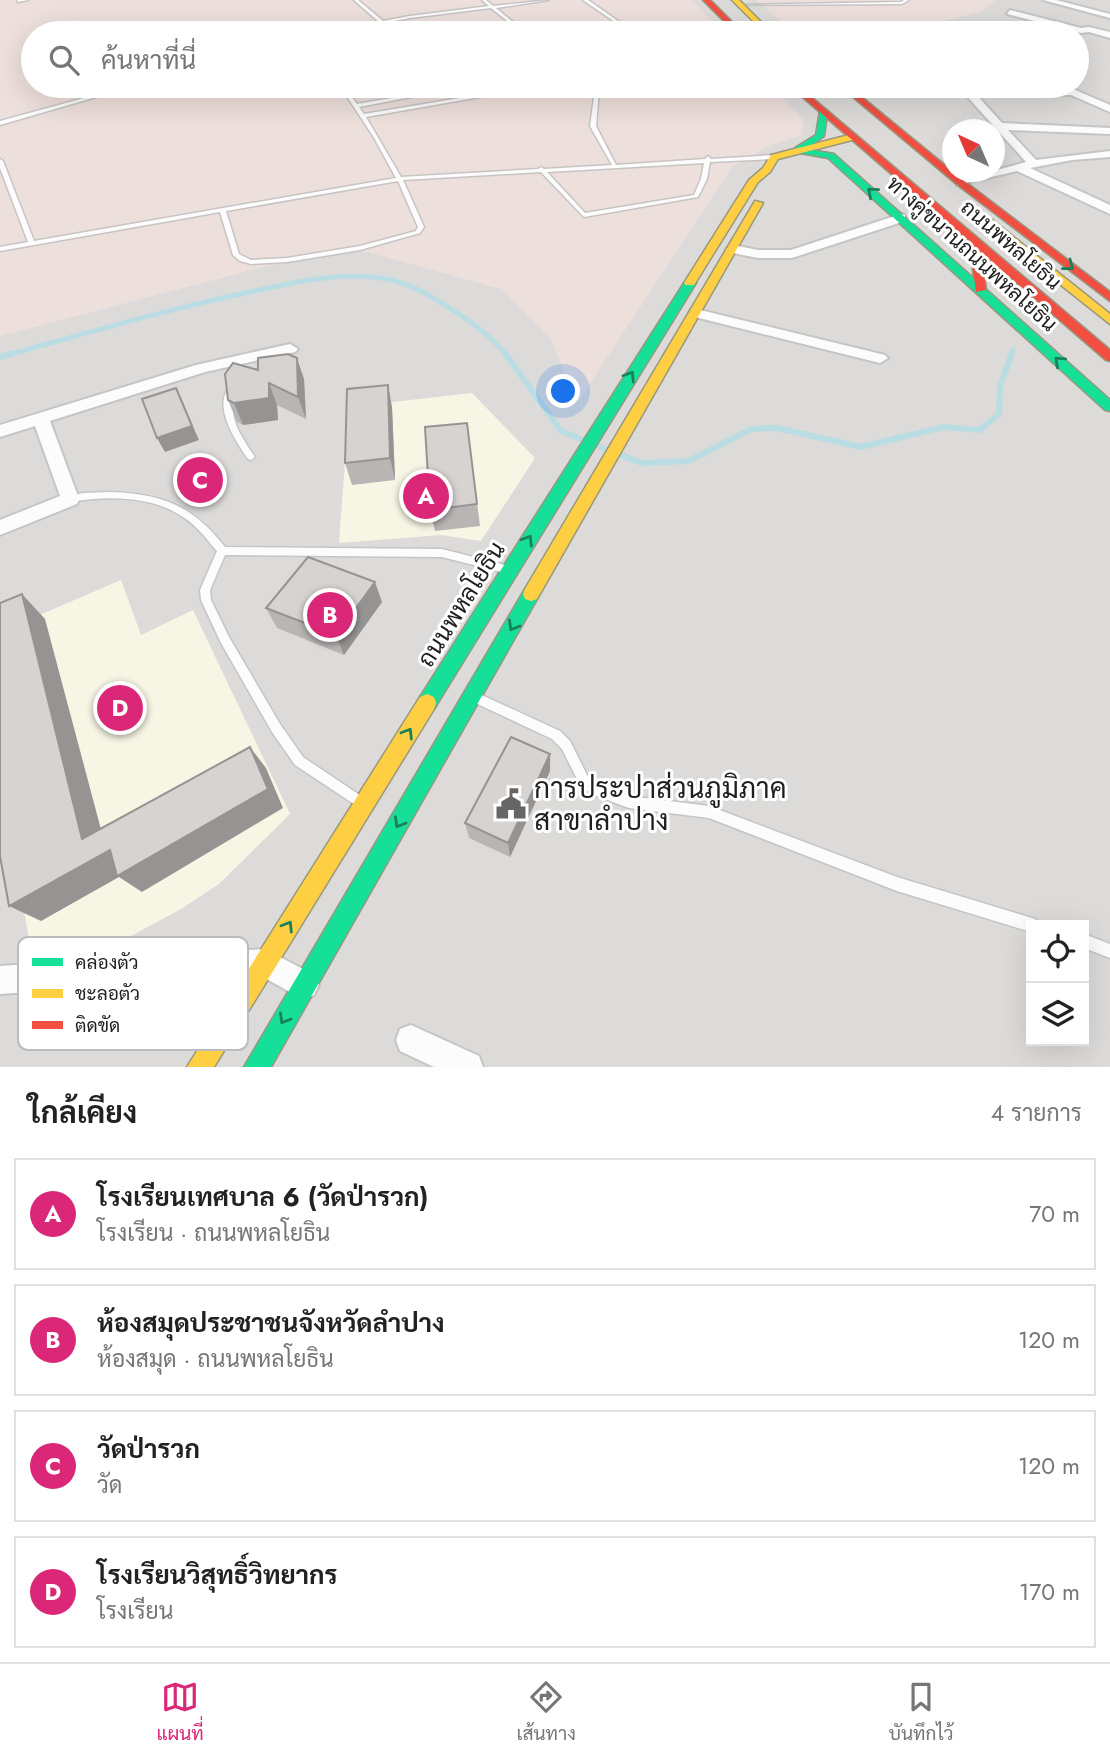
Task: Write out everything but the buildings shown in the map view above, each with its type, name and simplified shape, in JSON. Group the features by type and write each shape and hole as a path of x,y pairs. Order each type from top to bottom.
{"main road":[{"path":"706,0 728,21"},
{"path":"738,3 757,21"},
{"name":"ถนนพหลโยธิน","path":"807,98 1110,357"},
{"name":"ถนนพหลโยธิน","path":"840,98 879,134 1110,320"},
{"name":"ทางคู่ขนานถนนพหลโยธิน","path":"858,98 961,183 1110,298"},
{"path":"257,1067 733,249 769,182 770,163 797,151 820,136 823,113"},
{"path":"797,151 852,137 879,134"},
{"name":"ทางคู่ขนานถนนพหลโยธิน","path":"797,151 814,151 831,156 1110,407"},
{"name":"ถนนพหลโยธิน","path":"248,990 695,271 754,180 770,163"},
{"path":"974,240 981,290"},
{"path":"695,271 717,277"},
{"path":"581,454 608,464"},
{"name":"ถนนพหลโยธิน","path":"200,1067 211,1050"}],"street":[{"path":"1047,0 1110,16"},
{"path":"1010,12 1042,21"},
{"path":"1089,29 1110,35"},
{"path":"973,98 991,119"},
{"path":"1086,98 1110,109"},
{"path":"1005,126 1110,131"},
{"path":"1005,134 1033,163"},
{"path":"961,183 1033,163 1079,155 1110,154"},
{"path":"1018,167 1110,211"},
{"path":"733,249 758,254 792,254 901,218"},
{"path":"695,313 880,358"},
{"path":"0,431 290,349"},
{"path":"0,528 70,499 41,420"},
{"path":"248,964 265,963 304,985"},
{"path":"0,980 18,979"},
{"path":"411,1040 468,1067"}],"lane":[{"path":"18,7 18,0 26,0"},
{"path":"356,0 380,21"},
{"path":"484,0 510,21"},
{"path":"395,21 547,0"},
{"path":"585,0 616,21"},
{"path":"738,3 902,3 907,0"},
{"path":"0,123 89,98"},
{"path":"223,211 236,255 241,260 250,262 342,250 418,232 421,227 399,178 351,98"},
{"path":"357,106 400,98"},
{"path":"364,116 456,98"},
{"path":"594,98 593,127 614,164"},
{"path":"541,169 584,215 695,196 704,179 708,158"},
{"path":"0,249 399,178 708,158 770,163"},
{"path":"0,161 33,243"},
{"path":"236,381 228,396 230,422 251,457"},
{"path":"70,499 101,495 144,499 179,509 222,551 442,553 509,570"},
{"path":"222,551 205,590 206,600 225,640 276,728 299,761 364,804"},
{"path":"473,696 556,735 566,745 583,779 594,789 629,802 709,812 897,884 1026,923"},
{"path":"1089,943 1110,951"}],"shaded area":[{"path":"0,0 1110,0 1110,1067 0,1067"},
{"path":"0,0 691,0 711,21 21,21 21,98 782,98 803,120 802,135 771,145 733,166 577,403 551,339 501,289 364,251 309,255 0,336"},
{"path":"756,0 995,0 983,11 944,21 781,21"},
{"path":"472,393 535,458 481,541 441,535 339,543 349,407"},
{"path":"121,580 141,635 193,610 290,814 219,884 181,909 131,936 29,937 0,780 0,632"}],"waterway":[{"path":"7,355 219,299 303,281 356,276 392,280 420,291 454,310 485,333 506,355"},
{"path":"1011,355 1013,350"},
{"path":"7,355 14,353"},
{"path":"505,353 561,431 641,463 689,461 751,429 777,428 861,447 943,427 980,430 999,414 1000,386 1012,353"},
{"path":"0,357 7,355"}],"traffic: fast":[{"path":"798,150 820,136 823,113"},
{"path":"802,151 831,156 1110,407"},
{"path":"427,703 690,283"},
{"path":"257,1067 531,594"}],"traffic: slow":[{"path":"735,0 757,21"},
{"path":"690,283 754,180 767,170 774,157 853,137"},
{"path":"531,594 758,203"},
{"path":"987,221 1110,320"},
{"path":"248,990 427,703"},
{"path":"200,1067 211,1050"}],"traffic: jam":[{"path":"706,0 728,21"},
{"path":"808,98 1110,357"},
{"path":"858,98 961,183 1110,298"},
{"path":"974,241 980,290"}],"place":[{"name":"วัดป่ารวก","path":"200,480"},
{"name":"โรงเรียนเทศบาล 6 (วัดป่ารวก)","path":"426,496"},
{"name":"ห้องสมุดประชาชนจังหวัดลำปาง","path":"330,615"},
{"name":"โรงเรียนวิสุทธิ์วิทยากร","path":"120,708"},
{"name":"การประปาส่วนภูมิภาค สาขาลำปาง","path":"511,804"}]}
